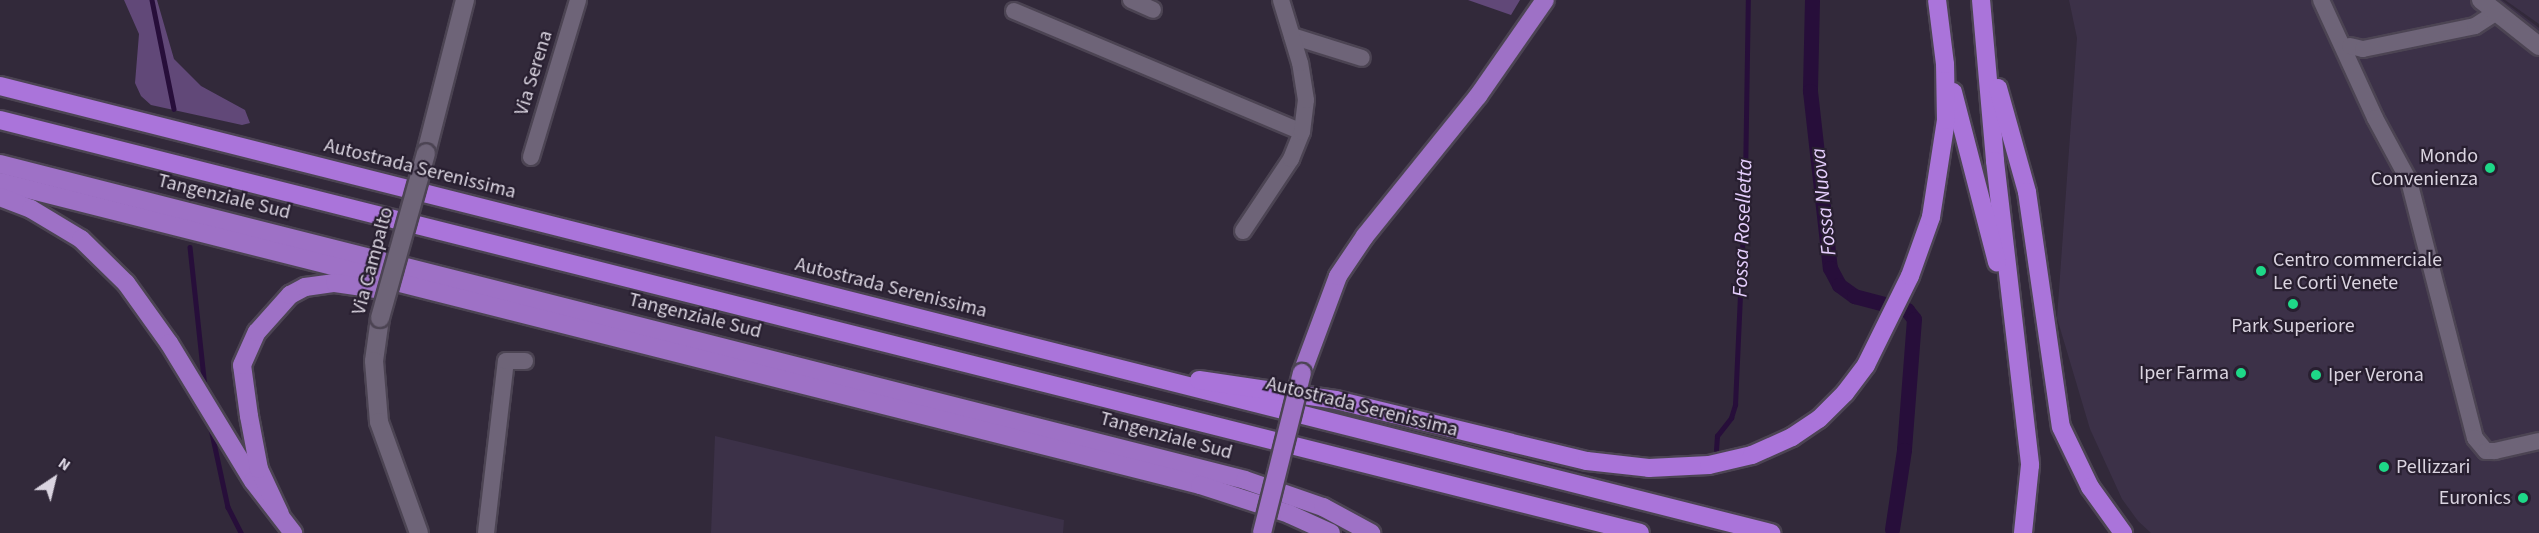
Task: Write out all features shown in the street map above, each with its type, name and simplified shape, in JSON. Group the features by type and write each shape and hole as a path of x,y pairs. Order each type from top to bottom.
{"highway":[{"path":"1262,533 1302,373 1338,276 1365,236 1478,96 1545,0"},
{"path":"1162,379 1251,385 1336,400 1587,461 1650,468 1709,465 1752,455 1792,437 1819,419 1845,393 1866,365 1899,299 1931,217 1946,120 1945,64 1937,0"},
{"path":"1982,0 1988,49 1995,161 2030,465 2023,533"},
{"path":"1988,49 2027,192 2061,427 2090,487 2123,533"},
{"path":"1945,64 2017,343"},
{"name":"Autostrada Serenissima","path":"0,86 1771,533"},
{"path":"0,120 1640,533"},
{"name":"Tangenziale Sud","path":"0,164 1245,480 1323,507 1371,533"},
{"name":"Tangenziale Sud","path":"0,183 1200,484 1289,514 1331,533"},
{"path":"0,197 31,209 81,239 126,283 169,343 253,481 293,533"},
{"path":"280,514 259,469 242,365 256,332 290,294 304,287 335,283 435,302 507,310"}],"street":[{"name":"Via Campalto","path":"419,533 379,422 374,361 380,318 426,153 465,0"},
{"name":"Via Serena","path":"531,158 578,0"},
{"path":"1131,0 1153,10"},
{"path":"1243,231 1291,159 1302,132 1306,100 1292,36 1281,0"},
{"path":"2321,0 2375,118 2409,181 2423,223 2475,438 2486,451 2539,441"},
{"path":"2328,0 2388,120 2396,155"},
{"path":"2481,0 2494,13 2539,46"},
{"path":"1014,11 1302,132"},
{"path":"2350,46 2363,49 2475,26 2494,13"},
{"path":"1292,36 1362,58"},
{"path":"486,533 506,361 525,361"}],"shaded area":[{"path":"124,0 157,0 174,59 201,86 245,110 250,123 242,125 151,105 141,96 135,83 139,34"},
{"path":"1468,0 1520,0 1511,15"},
{"path":"2069,0 2502,0 2539,28 2539,533 2151,533 2138,521 2122,499 2090,429 2057,318 2077,38"},
{"path":"2505,0 2539,0 2539,24"},
{"path":"715,436 1064,520 1063,533 711,533"}],"waterway":[{"path":"152,0 174,109"},
{"name":"Fossa Roselletta","path":"1716,450 1717,436 1731,418 1735,405 1745,181 1748,0"},
{"name":"Fossa Nuova","path":"1812,0 1810,91 1830,268 1839,285 1854,296 1907,310 1914,319 1904,450 1892,529"},
{"path":"190,247 205,387"},
{"path":"210,424 228,507 241,533"}],"place":[{"name":"Mondo Convenienza","path":"2490,168"},
{"name":"Centro commerciale Le Corti Venete","path":"2261,271"},
{"name":"Park Superiore","path":"2293,304"},
{"name":"Iper Farma","path":"2241,373"},
{"name":"Iper Verona","path":"2316,375"},
{"name":"Pellizzari","path":"2384,467"},
{"name":"Euronics","path":"2523,498"}]}
